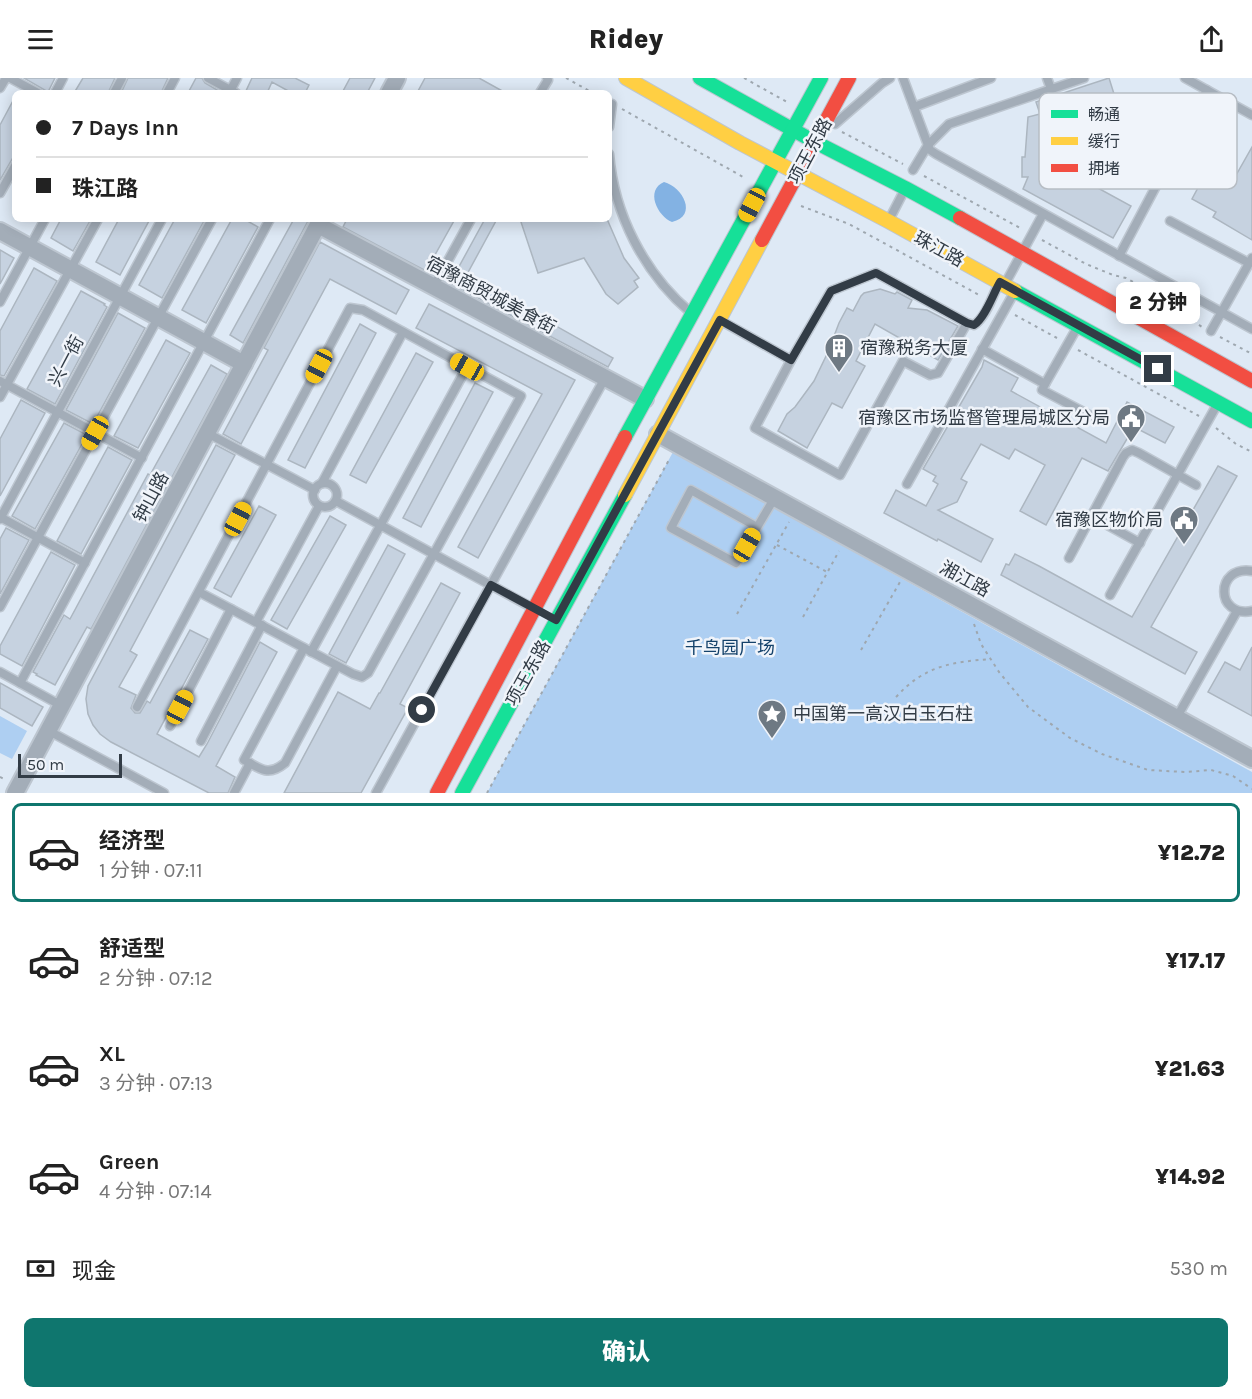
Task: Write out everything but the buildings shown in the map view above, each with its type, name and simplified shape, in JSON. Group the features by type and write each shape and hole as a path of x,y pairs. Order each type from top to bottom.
{"main road":[{"name":"珠江路","path":"626,78 740,143 888,221 1252,421"},
{"name":"珠江路","path":"700,78 815,142 905,188 1252,381"},
{"name":"项王东路","path":"437,793 645,399 762,187 771,159 788,126 821,78"},
{"name":"项王东路","path":"462,793 849,78"}],"street":[{"name":"宿豫商贸城美食街","path":"320,222 645,399"},
{"name":"钟山路","path":"15,793 320,222"},
{"path":"0,231 244,364"},
{"name":"湘江路","path":"658,434 1252,759"}],"lane":[{"path":"0,88 8,78 32,90"},
{"path":"208,78 229,90"},
{"path":"903,78 930,150 1252,329"},
{"path":"914,107 992,78"},
{"path":"1047,78 1051,89"},
{"path":"1039,93 1066,81 1084,78"},
{"path":"1185,78 1212,93"},
{"path":"815,142 885,80"},
{"path":"913,170 928,145 949,124 1039,93"},
{"path":"1237,107 1252,115"},
{"path":"771,159 788,126"},
{"path":"612,168 620,205 631,236 660,282 693,314"},
{"path":"0,193 12,171"},
{"path":"888,221 905,188"},
{"path":"1119,256 1155,189"},
{"path":"967,323 938,373 930,375 903,361 840,475 755,428 831,291 876,273 974,325 979,322 990,302 1006,286 1043,214"},
{"path":"1170,220 1251,260 1211,331"},
{"path":"0,302 43,222"},
{"path":"0,397 3,383 96,222"},
{"name":"兴一街","path":"0,518 160,222"},
{"path":"0,607 210,222"},
{"path":"20,683 267,222"},
{"path":"434,286 469,222"},
{"path":"907,484 1005,310 1006,286"},
{"path":"137,707 350,308 363,310 521,396 368,673 362,677 352,674 199,592"},
{"path":"720,320 791,360"},
{"path":"1078,325 1042,390 1099,420"},
{"path":"322,483 330,484 336,489 338,497 334,504 327,508 319,506 314,500 315,490 322,483 403,332"},
{"path":"982,349 1046,384"},
{"path":"337,666 285,763 271,771 260,769 244,760 381,525 467,367"},
{"path":"376,793 605,378"},
{"path":"3,383 142,458"},
{"path":"1110,595 1218,402"},
{"path":"207,433 315,490"},
{"path":"1069,558 1126,453 1132,450 1196,485"},
{"path":"757,527 692,490 671,528 736,563 775,497"},
{"path":"336,501 556,620"},
{"path":"201,741 319,506"},
{"path":"1091,516 1140,543"},
{"path":"0,518 86,563"},
{"path":"1252,571 1244,570 1231,575 1224,595 1231,607 1237,611 1244,613 1252,611"},
{"path":"170,726 231,609"},
{"path":"1177,717 1237,611"},
{"path":"0,672 62,706"},
{"path":"48,731 164,793"},
{"path":"234,793 250,764"}],"path":[{"path":"566,78 588,90"},
{"path":"744,78 788,126"},
{"path":"612,104 762,187"},
{"path":"832,127 1086,264 1126,278 1180,308 1196,323 1252,354"},
{"path":"784,200 849,224 990,302"},
{"path":"1005,310 1208,421 1236,444 1252,452"},
{"path":"488,793 673,452"},
{"path":"737,614 796,509"},
{"path":"803,616 847,537"},
{"path":"776,545 827,572"},
{"path":"861,650 906,569"},
{"path":"966,602 981,644 999,672 1028,707 1070,738 1102,754 1149,770 1185,772 1211,770 1233,776 1252,789"},
{"path":"896,697 917,678 934,668 967,660 991,659"}],"green space":[{"name":"千鸟园广场","path":"673,452 1252,772 1252,793 487,793"},
{"path":"0,716 27,731 12,759 0,753"}],"shaded area":[{"path":"664,182 677,190 685,202 684,214 680,219 672,222 662,214 655,203 655,191"}],"traffic: fast":[{"path":"700,78 815,142 960,218"},
{"path":"625,437 821,78"},
{"path":"1015,291 1252,421"},
{"path":"462,793 625,495"}],"traffic: slow":[{"path":"626,78 740,143 1015,291"},
{"path":"625,495 762,240"}],"traffic: jam":[{"path":"762,240 849,78"},
{"path":"960,218 1252,381"},
{"path":"437,793 625,437"}],"place":[{"name":"宿豫税务大厦","path":"839,374"},
{"name":"宿豫区市场监督管理局城区分局","path":"1131,444"},
{"name":"宿豫区物价局","path":"1184,546"},
{"name":"中国第一高汉白玉石柱","path":"772,740"}],"route":[{"path":"422,710 491,585 556,620 720,320 791,360 831,291 876,273 969,325 979,322 1000,282 1158,369"}]}
